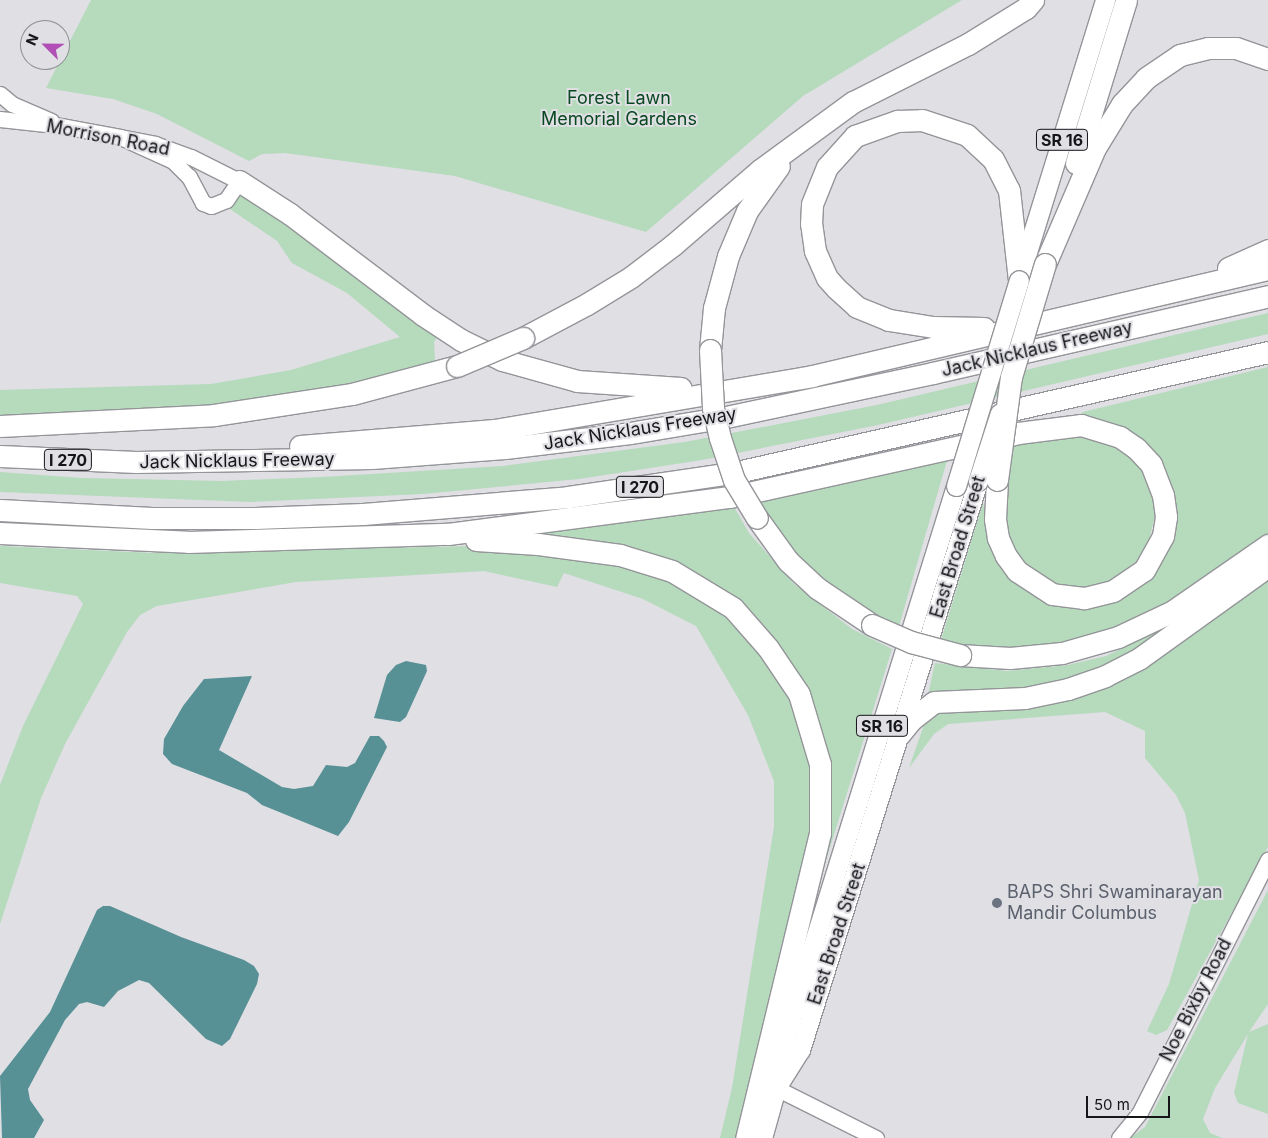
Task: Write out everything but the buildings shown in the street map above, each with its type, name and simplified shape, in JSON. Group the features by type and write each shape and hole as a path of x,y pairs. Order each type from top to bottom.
{"highway":[{"path":"0,426 214,415 352,394 457,366 523,338 587,304 631,277 673,245 760,170 820,125 886,83 968,44 1026,8 1034,0"},
{"name":"SR 16","path":"988,480 1011,377 1126,0"},
{"path":"1045,264 1094,148 1122,104 1146,78 1180,55 1208,48 1236,48 1268,59"},
{"path":"1012,329 908,325 870,314 847,298 827,278 814,251 812,204 827,166 855,136 897,121 922,120 967,134 993,159 1010,190 1019,280"},
{"path":"820,125 766,181 736,233 719,282 710,350 713,408 720,438 734,480 757,518 788,561 817,588 872,625 911,642 960,655 1010,658 1062,654 1109,640 1173,611 1268,545"},
{"path":"239,181 290,214 422,314 461,340 502,360 552,376 607,384 650,388 746,387"},
{"path":"1155,295 1236,265 1268,250"},
{"path":"136,462 243,450 366,443 494,430 812,376 1268,269"},
{"name":"Jack Nicklaus Freeway","path":"0,456 136,462 372,458 506,448 630,433 721,418 933,373 1268,296"},
{"name":"I 270","path":"0,510 143,517 255,518 447,509 577,496 747,470 1268,352"},
{"path":"0,533 188,542 424,536 730,497 1018,433 1081,426 1120,436 1136,448 1151,464 1163,495 1166,517 1163,536 1144,570 1113,591 1084,598 1052,594 1017,571 1006,556 998,538 988,480"},
{"path":"424,536 593,551 652,563 672,571 733,608 768,648 798,694 820,764 820,833 746,1138"},
{"path":"899,735 911,720 934,702 1025,698 1068,689 1105,676 1140,658 1268,566"}],"main road":[{"name":"East Broad Street","path":"762,1138 776,1088 782,1045 1105,0"},
{"name":"East Broad Street","path":"776,1088 800,1050 899,735 988,480"}],"street":[{"path":"0,94 12,104 62,126"},
{"name":"Morrison Road","path":"0,118 62,126 155,144 191,157 239,181"},
{"path":"120,137 173,162 188,177 204,203 211,206 226,200 239,181"},
{"name":"Noe Bixby Road","path":"1120,1138 1140,1112 1268,860"},
{"path":"776,1088 876,1138"}],"green space":[{"name":"Forest Lawn Memorial Gardens","path":"91,0 962,0 803,96 646,232 455,176 285,153 262,154 249,161 157,114 113,99 46,88 55,70 70,70 70,41"},
{"path":"241,189 438,336 434,342 435,362 355,386 288,397 137,413 0,416 0,390 211,384 291,370 400,337 347,293 292,263 277,241 230,209"},
{"path":"1268,313 1268,334 878,425 702,460 579,479 423,494 251,502 0,492 0,472 82,478 221,481 322,477 503,466 685,442 877,405"},
{"path":"1268,367 1268,534 1179,597 1098,636 1030,650 970,647 941,640 983,503 986,522 1049,600 1154,567 1163,476 1078,416 1083,412"},
{"path":"1078,434 1106,442 1132,459 1143,471 1154,493 1155,515 1149,541 1136,562 1111,581 1085,588 1054,585 1033,575 1006,543 1000,497 1012,443"},
{"path":"948,457 899,626 879,618 832,589 790,550 757,501"},
{"path":"733,505 749,533 794,584 852,629 892,649 808,918 822,748 725,596 529,533"},
{"path":"0,546 154,553 474,546 620,562 685,585 744,629 786,685 811,759 811,845 736,1138 720,1138 732,1088 774,827 774,781 748,715 696,626 643,599 564,573 557,587 484,571 296,582 157,606 140,615 127,632 65,744 41,798 0,924 0,785 23,726 83,604 77,596 0,583"},
{"path":"1268,575 1268,847 1167,1030 1156,1035 1147,1031 1169,984 1199,880 1185,813 1176,795 1145,758 1145,731 1105,712 948,724 934,734 909,768 926,719 932,712 1038,703"},
{"path":"1167,627 1121,661 1048,687 928,695 935,663 1007,671 1068,665 1106,656"},
{"path":"1268,890 1268,1004 1249,1032 1268,1024 1268,1114 1238,1103 1234,1093 1248,1034 1215,1088 1203,1119 1210,1133 1222,1138 1130,1138 1145,1127"}],"water":[{"path":"406,661 426,665 427,671 406,717 400,722 374,718 387,675 396,665"},
{"path":"252,676 219,750 282,787 294,789 313,786 326,765 347,767 355,763 370,736 379,736 384,741 387,747 349,822 338,836 262,805 247,793 172,764 163,754 164,739 183,706 204,679"},
{"path":"103,906 110,906 181,937 244,960 254,966 259,974 257,984 230,1039 222,1046 206,1039 149,983 139,980 118,991 104,1007 87,1002 79,1004 65,1020 28,1089 30,1100 44,1120 34,1138 2,1138 0,1076 50,1012 97,910"}],"place":[{"name":"BAPS Shri Swaminarayan Mandir Columbus","path":"997,903"}]}
